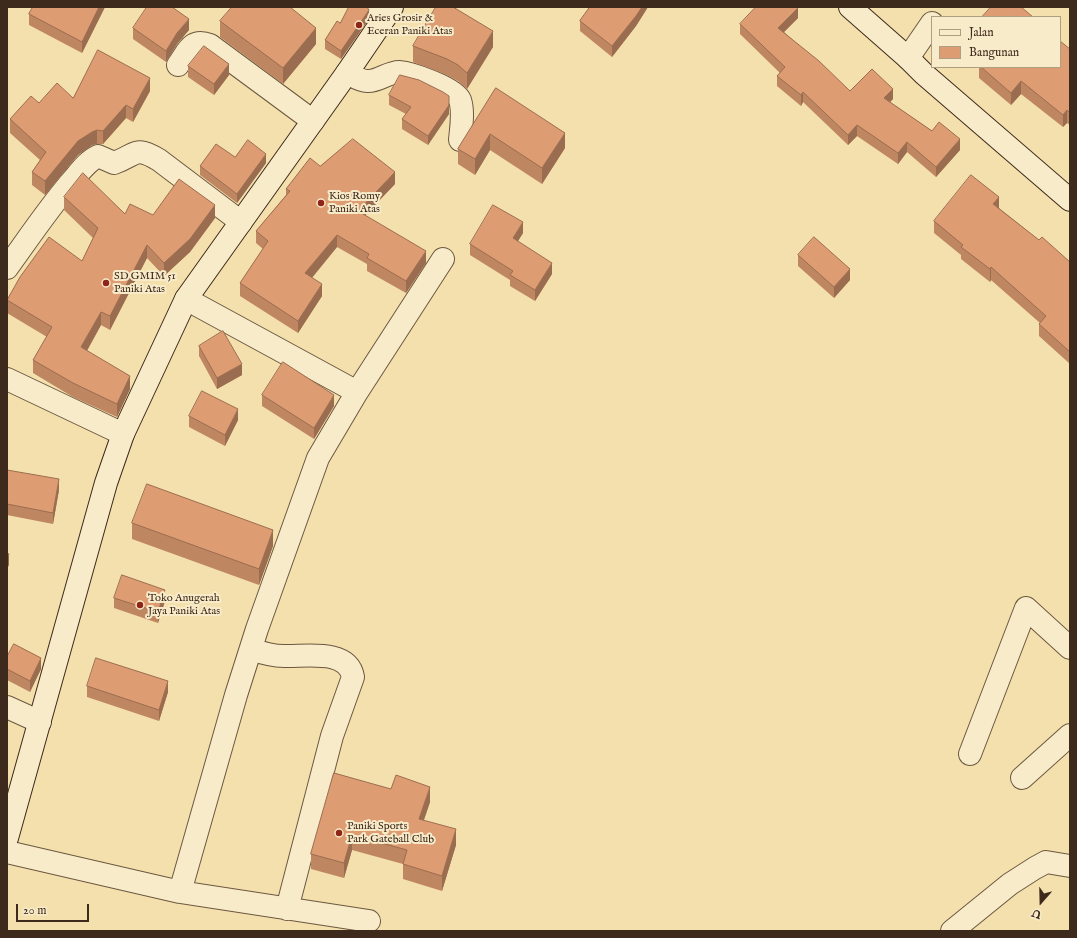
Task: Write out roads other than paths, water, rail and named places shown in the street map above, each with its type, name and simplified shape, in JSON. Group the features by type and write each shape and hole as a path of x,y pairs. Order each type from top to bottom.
{"street":[{"path":"850,7 924,74 1070,200"},
{"path":"937,16 943,7"},
{"path":"7,838 104,491 124,434 186,299 347,73 384,10"},
{"path":"908,58 931,24"},
{"path":"178,65 192,45 198,43 210,45 313,121"},
{"path":"347,73 367,81 375,80 399,72 421,78 450,90 460,100 462,115 460,140"},
{"path":"7,268 53,204 82,168 98,156 114,163 141,151 151,155 241,222"},
{"path":"180,892 221,747 251,649 318,458 357,392 443,259"},
{"path":"186,299 357,392"},
{"path":"7,378 124,434"},
{"path":"970,754 1026,608 1070,648"},
{"path":"251,649 270,655 311,655 332,657 348,667 353,677 332,736 287,908"},
{"path":"7,708 40,722"},
{"path":"1022,778 1070,735"},
{"path":"7,852 180,892 369,921"},
{"path":"952,931 1010,884 1035,868 1046,862 1070,866"}],"place":[{"name":"Aries Grosir & Eceran Paniki Atas","path":"359,25"},
{"name":"Kios Romy Paniki Atas","path":"321,203"},
{"name":"SD GMIM 51 Paniki Atas","path":"106,283"},
{"name":"Toko Anugerah Jaya Paniki Atas","path":"140,605"},
{"name":"Paniki Sports Park Gateball Club","path":"339,833"}]}
